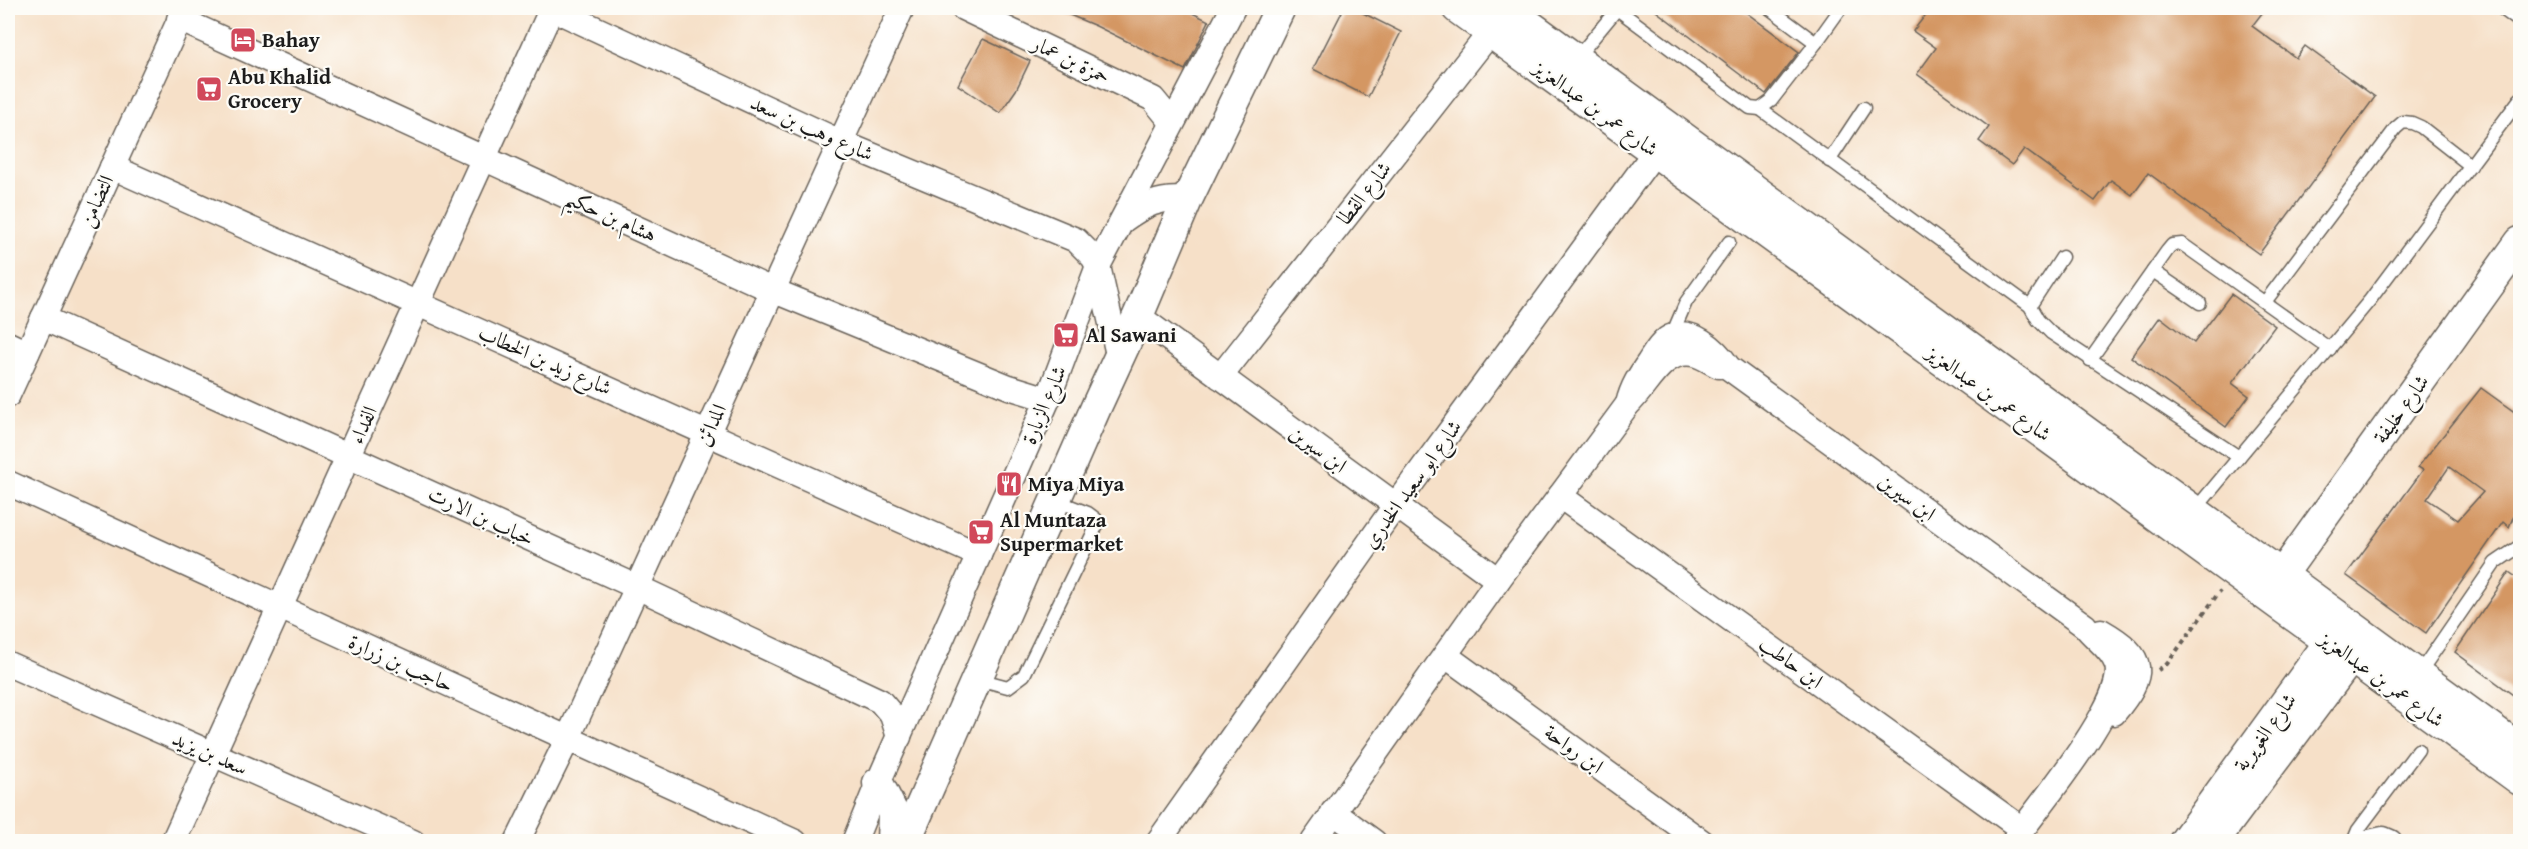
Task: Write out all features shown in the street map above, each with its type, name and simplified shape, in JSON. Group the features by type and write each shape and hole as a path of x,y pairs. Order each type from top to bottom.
{"street":[{"name":"شارع وهب بن سعد","path":"552,8 840,142 1076,240 1093,257 1098,266 1119,359"},
{"name":"الفداء","path":"173,842 552,8"},
{"name":"المدائن","path":"517,842 568,738 902,8"},
{"name":"حمزة بن عمار","path":"963,8 1153,99 1172,122"},
{"name":"شارع الزبارة","path":"854,842 1048,399 1098,266 1233,8"},
{"path":"905,842 1187,200 1280,8"},
{"name":"شارع عمر بن عبدالعزيز","path":"1457,8 1502,16 1567,69 2234,571 2348,639 2412,685 2520,749"},
{"name":"هشام بن حكيم","path":"182,13 484,159 772,290 1009,387 1048,399"},
{"name":"التضامن","path":"8,395 17,348 42,318 182,13"},
{"name":"شارع القطا","path":"1220,377 1502,16"},
{"name":"شارع عمر بن عبدالعزيز","path":"1664,140 2194,511 2281,576 2348,639"},
{"name":"شارع ابو سعيد الخدري","path":"1158,842 1395,506 1664,140"},
{"name":"شارع زيد بن الخطاب","path":"112,167 979,555"},
{"path":"1076,240 1100,235 1137,210 1156,201 1187,200"},
{"name":"شارع خليفة","path":"2281,576 2520,242"},
{"name":"ابن سيرين","path":"1138,316 1498,580"},
{"name":"خباب بن الارت","path":"42,318 349,455 880,701 892,715 899,737"},
{"name":"ابن سيرين","path":"1628,404 1630,393 1641,374 1660,346 1671,337 1686,335 1698,339 1718,354 1729,368"},
{"name":"ابن سيرين","path":"1313,842 1498,580 1628,404 1666,361 1680,354 1694,354 1729,368 2085,626 2112,654 2117,667 2118,682 2100,723 2017,835"},
{"name":"حاجب بن زرارة","path":"8,483 795,842"},
{"name":"ابن حاطب","path":"1560,496 2017,835"},
{"name":"ابن سيرين","path":"2085,626 2103,632 2130,651 2137,663 2138,674 2135,684 2111,716 2100,723"},
{"name":"شارع الغويرية","path":"2184,842 2348,639"},
{"name":"شارع الغويرية","path":"2213,842 2348,639"},
{"name":"ابن رواحة","path":"1446,656 1702,842"},
{"name":"سعد بن يزيد","path":"8,664 413,842"},
{"name":"شارع عمر بن عبدالعزيز","path":"2412,685 2520,780"},
{"path":"878,783 893,813 892,842"},
{"path":"1333,812 1374,842"},
{"path":"2369,842 2383,839 2390,842"}],"lane":[{"path":"1567,69 1617,8 1739,102 1750,108 1760,109 2030,306 2038,320 2051,333 2239,457"},
{"path":"1769,8 1816,43"},
{"path":"1760,109 1771,101 1841,8"},
{"path":"2501,8 2520,22"},
{"path":"2194,511 2370,300 2520,99"},
{"path":"1829,161 1864,108"},
{"path":"2265,302 2396,128 2403,122 2421,127 2471,166"},
{"path":"1671,337 1686,302 1729,242"},
{"path":"2090,360 2172,245 2182,244 2330,349"},
{"path":"2030,306 2062,257"},
{"path":"2152,271 2200,303"},
{"path":"977,678 1008,687 1024,675 1096,527 1096,519 1088,513 1055,500"},
{"path":"2412,685 2495,563 2520,546"},
{"path":"2353,842 2358,830 2418,750"}],"path":[{"path":"2138,674 2151,673 2167,664 2234,571"}],"building":[{"path":"1053,8 1182,8 1209,21 1185,70 1096,26"},
{"path":"1344,8 1353,8 1401,32 1368,97 1313,69"},
{"path":"1652,8 1740,8 1799,52 1766,94"},
{"path":"1931,8 2266,8 2252,26 2296,58 2305,46 2375,97 2259,254 2148,173 2132,195 2111,180 2095,201 2024,149 2012,165 1979,141 1989,127 1917,74 1936,48 1913,31"},
{"path":"983,39 1030,61 1016,90 1000,113 958,85"},
{"path":"2231,294 2275,326 2232,383 2249,396 2226,427 2131,357 2160,317 2194,343"},
{"path":"2481,388 2520,416 2520,513 2516,510 2509,527 2503,522 2426,633 2346,575 2423,470 2418,467","holes":["2449,467 2483,492 2458,520 2427,499"]},
{"path":"2509,572 2520,580 2520,700 2455,652"}],"place":[{"name":"Bahay","path":"243,40"},
{"name":"Abu Khalid Grocery","path":"209,89"},
{"name":"Al Sawani","path":"1066,335"},
{"name":"Miya Miya","path":"1009,484"},
{"name":"Al Muntaza Supermarket","path":"981,532"}]}
